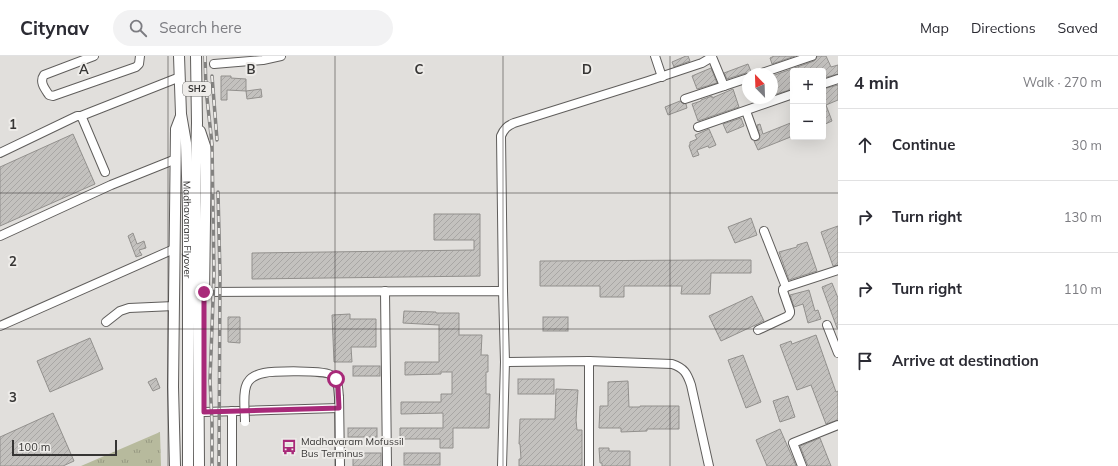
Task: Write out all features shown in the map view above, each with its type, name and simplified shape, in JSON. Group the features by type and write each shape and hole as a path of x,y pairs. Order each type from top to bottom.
{"main road":[{"name":"SH2","path":"179,56 181,114"},
{"name":"SH2","path":"196,56 197,123"},
{"name":"Madhavaram Flyover","path":"181,114 186,143 188,209 188,466"},
{"path":"175,466 173,387 176,129 181,114"},
{"name":"Madhavaram Flyover","path":"197,123 195,202 199,466"},
{"path":"197,123 206,150 204,292 205,466"}],"street":[{"path":"94,56 44,75 42,82 49,95 53,96 136,67 139,64 140,56"},
{"path":"214,64 263,60 281,56"},
{"path":"655,56 662,77"},
{"path":"777,68 812,56"},
{"path":"502,466 505,362 501,136 504,130 514,123 662,77 700,59 712,57 724,86"},
{"path":"0,153 77,116 81,116 180,77"},
{"path":"826,83 838,78"},
{"path":"685,99 742,80"},
{"path":"698,127 790,95"},
{"path":"746,111 755,136"},
{"path":"81,116 105,172"},
{"path":"0,236 111,185 176,158"},
{"path":"764,230 786,287"},
{"path":"0,326 174,249"},
{"path":"758,330 790,314 783,289 838,270"},
{"path":"204,292 503,290"},
{"path":"385,291 387,466"},
{"path":"106,322 120,311 129,308 174,306"},
{"path":"827,325 838,353"},
{"path":"505,362 589,361 672,364 679,366 685,371 691,386 709,466"},
{"path":"589,361 589,466"},
{"path":"245,422 246,388 248,382 262,373 328,373 334,377 337,382 339,397 340,466"},
{"path":"204,412 339,408"},
{"path":"232,411 232,466"},
{"path":"802,466 793,443 838,425"}],"green space":[{"path":"160,432 161,466 81,466"}],"building":[{"path":"688,56 690,61 674,67 672,62"},
{"path":"774,56 795,56 772,64 770,58"},
{"path":"817,56 826,56 831,67 838,65 838,74 826,77 826,68 794,68 816,59"},
{"path":"748,64 750,68 742,68 742,74 727,79 724,73"},
{"path":"711,68 717,83 697,89 692,76"},
{"path":"790,70 790,90 778,94 778,74"},
{"path":"221,76 246,79 246,91 227,90 227,100 221,100"},
{"path":"838,85 838,100 826,105 826,88"},
{"path":"261,89 262,97 247,99 246,91"},
{"path":"733,89 739,107 698,121 692,104 712,96 712,98"},
{"path":"680,101 686,104 687,108 668,115 665,107"},
{"path":"826,105 832,121 826,124"},
{"path":"741,118 744,126 727,133 723,124"},
{"path":"790,123 790,137 758,150 754,141 759,140 760,137 757,125 760,124 763,134"},
{"path":"709,129 716,145 697,150 699,155 693,157 689,146 690,142 697,139 695,135"},
{"path":"73,134 95,184 0,226 0,167"},
{"path":"434,214 480,214 480,276 252,279 252,253 474,250 474,240 434,240"},
{"path":"751,218 757,235 735,243 728,227"},
{"path":"838,226 838,265 833,266 821,232"},
{"path":"133,233 137,244 144,241 146,248 139,250 142,255 136,257 128,236"},
{"path":"807,242 817,271 789,280 779,252 797,247 797,245"},
{"path":"751,260 751,273 711,273 710,294 681,294 682,286 624,286 624,297 600,297 600,286 540,286 540,261"},
{"path":"832,283 838,298 838,328 822,287"},
{"path":"809,290 815,311 818,310 821,319 808,323 803,304 794,307 790,295"},
{"path":"752,296 764,321 721,341 709,316"},
{"path":"404,311 459,313 459,335 482,335 481,355 488,355 486,394 490,394 489,428 453,428 453,448 440,448 440,439 400,439 400,428 443,428 443,413 401,414 401,402 441,402 441,394 452,394 452,372 441,372 441,374 405,375 405,362 439,362 439,325 403,323"},
{"path":"350,314 350,319 376,319 376,347 351,347 352,362 334,362 332,315"},
{"path":"228,317 240,317 240,343 228,342"},
{"path":"543,317 568,317 568,331 543,331"},
{"path":"816,335 836,392 838,391 838,420 826,424 811,385 797,390 780,345 791,341 792,344"},
{"path":"90,338 103,369 50,392 37,361"},
{"path":"743,355 761,402 746,408 728,360"},
{"path":"353,366 380,366 380,376 353,376"},
{"path":"156,378 160,388 153,391 148,382"},
{"path":"518,379 554,379 554,394 518,394"},
{"path":"628,381 629,407 679,406 679,429 647,429 647,431 621,432 621,428 599,428 600,406 608,406 608,382"},
{"path":"556,389 578,390 576,420 577,430 582,430 582,466 519,466 519,459 521,459 519,444 520,419 555,419"},
{"path":"788,396 795,417 780,422 773,401"},
{"path":"53,413 74,461 63,466 0,466 0,437"},
{"path":"348,428 377,428 377,437 348,437"},
{"path":"780,429 796,466 767,466 756,440"},
{"path":"820,438 831,466 808,466 800,446"},
{"path":"599,448 609,448 609,451 630,451 630,466 602,466 602,463 600,463"},
{"path":"353,453 381,453 381,466 353,466"},
{"path":"404,453 440,453 440,465 404,465"}],"railway":[{"path":"205,56 206,89 212,144 214,274 210,380 212,466"},
{"path":"212,76 217,140"},
{"path":"218,192 220,275 219,466"}],"place":[{"name":"Madhavaram Mofussil Bus Terminus","path":"289,447"}],"route":[{"path":"204,292 204,412 339,408 336,379"}]}
